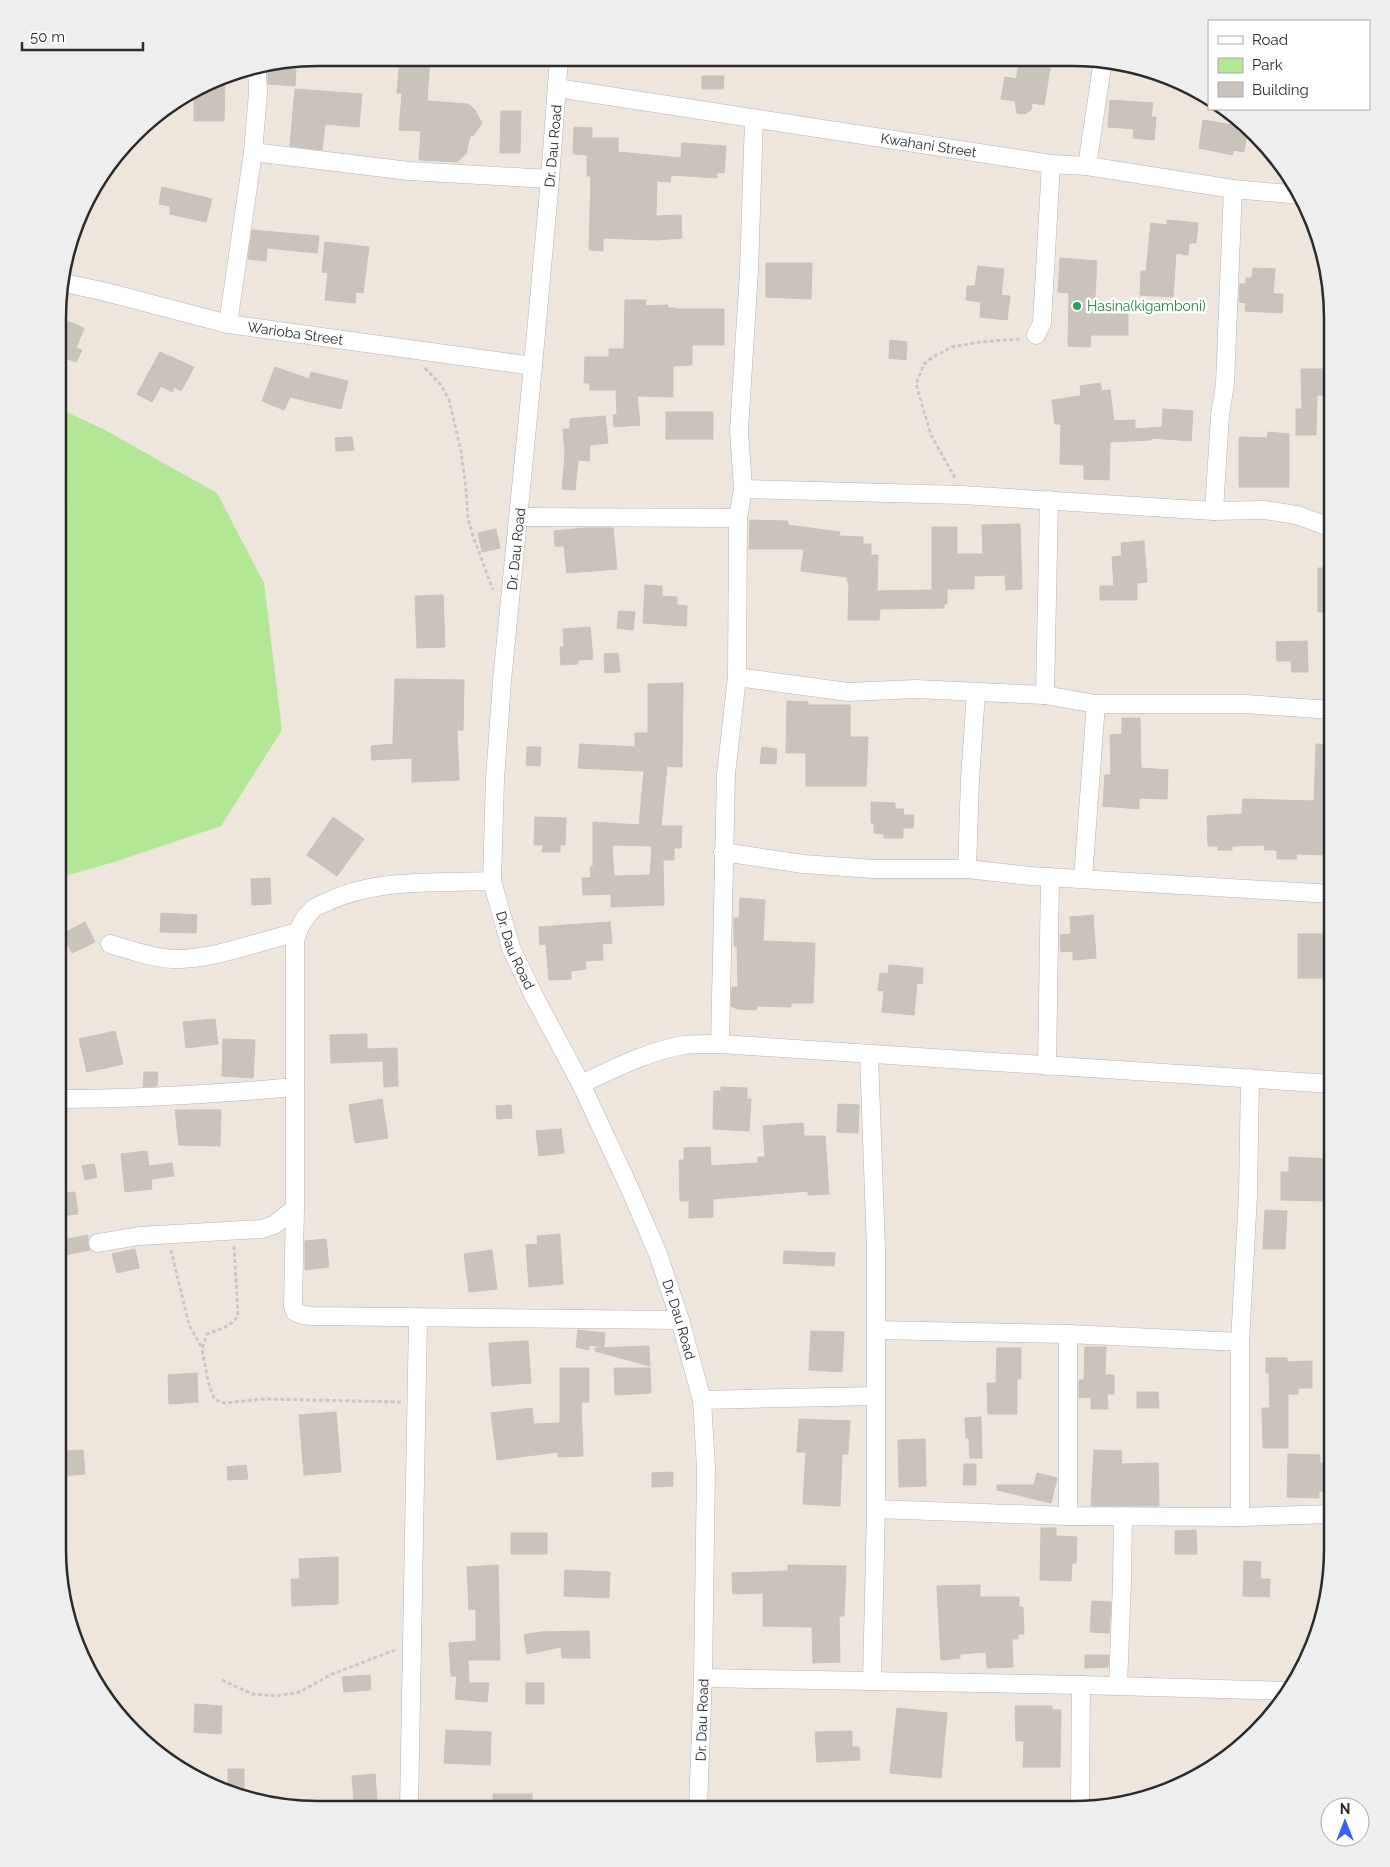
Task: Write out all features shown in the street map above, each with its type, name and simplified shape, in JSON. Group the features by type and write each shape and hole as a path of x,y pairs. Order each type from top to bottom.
{"street":[{"name":"Dr. Dau Road","path":"558,66 534,366 500,701 495,779 492,881 511,948 534,996 581,1084 648,1229 680,1320 702,1400 706,1468 703,1678 698,1801"},
{"path":"1087,166 1102,68"},
{"path":"228,324 253,152 258,93 257,74"},
{"name":"Kwahani Street","path":"557,88 1051,164 1087,166 1233,189 1292,195"},
{"path":"720,1044 723,852 726,774 736,677 738,518 743,488 739,430 750,271 754,119"},
{"path":"253,152 410,171 550,179"},
{"path":"1036,335 1042,323 1051,164"},
{"path":"1214,511 1220,415 1224,384 1233,189"},
{"name":"Warioba Street","path":"68,284 228,324 534,366"},
{"path":"743,488 962,495 1214,511 1264,510 1297,516 1324,525"},
{"path":"1045,696 1049,500"},
{"path":"520,517 738,518"},
{"path":"736,677 848,692 915,689 1045,696 1096,704 1245,704 1324,709"},
{"path":"967,869 970,779 976,692"},
{"path":"1083,878 1096,704"},
{"path":"723,852 803,864 874,869 967,869 1050,877 1324,893"},
{"path":"1047,1066 1050,877"},
{"path":"492,881 390,885 363,888 338,896 314,908 300,925 295,941 293,1306 295,1312 312,1316 680,1320"},
{"path":"110,944 150,956 174,959 224,952 298,932"},
{"path":"581,1084 620,1066 658,1052 685,1045 720,1044 1324,1083"},
{"path":"870,1054 877,1330 876,1508 872,1681"},
{"path":"1240,1517 1240,1342 1248,1195 1250,1078"},
{"path":"66,1099 112,1099 212,1094 295,1086"},
{"path":"98,1243 139,1236 262,1229 274,1225 295,1208"},
{"path":"409,1801 418,1318"},
{"path":"877,1330 1068,1334 1240,1342"},
{"path":"1068,1334 1068,1516"},
{"path":"702,1400 876,1396"},
{"path":"876,1508 1068,1516 1240,1517 1324,1514"},
{"path":"1118,1686 1122,1582 1122,1516"},
{"path":"703,1678 1280,1691"},
{"path":"1080,1801 1081,1685"}],"path":[{"path":"962,495 947,462 931,435 925,418 916,384 924,364 952,347 980,342 1014,340 1036,335"},
{"path":"408,349 441,385 449,400 461,451 468,519 496,596"},
{"path":"202,1349 207,1334 228,1326 235,1321 238,1315 234,1250 237,1231"},
{"path":"167,1234 189,1325 194,1338 202,1349 208,1381 214,1398 220,1402 264,1399 416,1402"},
{"path":"222,1680 252,1694 276,1696 300,1692 330,1675 412,1643"}],"green space":[{"path":"66,412 103,429 217,493 264,583 282,730 221,826 66,876"}],"building":[{"path":"399,66 429,66 427,101 468,104 475,110 482,123 473,136 470,136 466,154 457,162 419,160 421,131 399,130 402,93 397,93"},
{"path":"1019,66 1050,66 1044,105 1032,103 1031,110 1025,114 1017,113 1015,101 1001,99 1005,77 1016,79"},
{"path":"281,69 296,70 295,86 268,84 268,71"},
{"path":"702,76 724,76 723,89 702,89"},
{"path":"225,84 224,121 194,121 194,99"},
{"path":"295,89 362,94 359,127 325,124 322,150 290,146"},
{"path":"1110,100 1153,103 1151,117 1156,117 1154,140 1133,138 1134,129 1108,127"},
{"path":"501,111 521,111 520,153 500,153"},
{"path":"1203,120 1234,125 1238,129 1237,132 1242,132 1246,137 1244,152 1233,150 1233,155 1199,148"},
{"path":"574,127 592,128 592,138 618,138 618,152 681,158 682,143 726,146 724,173 717,172 717,178 671,175 670,182 657,181 656,216 681,215 682,238 656,240 603,238 603,251 589,250 591,176 587,176 587,155 573,154"},
{"path":"162,187 212,199 206,222 170,214 170,206 159,204"},
{"path":"1167,220 1198,223 1196,243 1189,243 1188,255 1176,253 1173,297 1140,295 1141,271 1146,271 1151,223 1167,225"},
{"path":"252,230 319,236 317,253 267,248 266,261 248,259"},
{"path":"325,242 369,247 363,293 356,292 355,303 325,300 328,273 322,272"},
{"path":"1060,258 1097,261 1094,313 1128,314 1128,335 1091,335 1090,347 1068,346 1069,293 1058,292"},
{"path":"766,263 812,263 811,299 766,297"},
{"path":"978,266 1004,269 1001,295 1010,296 1007,320 980,317 981,302 966,300 967,286 975,286"},
{"path":"1253,268 1275,269 1273,294 1283,294 1282,313 1245,311 1246,303 1239,302 1240,284 1246,284 1246,278 1252,278"},
{"path":"625,300 646,300 645,306 668,305 668,308 675,309 724,309 724,345 692,345 692,365 673,366 673,397 637,396 640,425 614,427 613,415 617,414 616,390 590,390 590,383 584,383 585,357 609,357 609,349 624,349"},
{"path":"66,320 84,328 76,348 82,350 76,362 66,358"},
{"path":"890,340 907,342 906,360 889,358"},
{"path":"160,352 194,367 181,391 174,387 172,392 161,386 152,402 137,394"},
{"path":"275,367 309,379 311,372 348,381 341,409 290,397 284,410 262,401"},
{"path":"1301,369 1324,369 1324,395 1317,395 1316,435 1296,435 1296,409 1302,409"},
{"path":"1100,383 1102,391 1110,390 1114,421 1135,420 1135,429 1162,427 1163,409 1193,411 1191,441 1151,438 1151,440 1110,442 1109,480 1084,479 1084,465 1060,464 1061,424 1055,424 1052,400 1081,396 1080,386"},
{"path":"666,412 713,412 713,439 666,439"},
{"path":"605,416 608,443 590,445 589,461 578,460 575,490 562,489 565,454 563,429 570,429 570,419"},
{"path":"1268,432 1289,434 1289,487 1239,487 1239,437 1267,438"},
{"path":"352,437 354,450 336,451 335,438"},
{"path":"750,520 788,521 788,525 840,532 839,536 863,537 863,544 871,544 871,555 878,555 877,591 932,590 932,527 957,527 957,554 983,554 982,525 1020,524 1022,589 1006,590 1005,575 974,576 974,589 947,589 947,604 944,604 944,608 880,609 879,620 848,620 849,581 847,581 847,577 801,571 804,549 749,549"},
{"path":"613,528 617,569 567,573 564,546 555,546 554,531"},
{"path":"496,529 500,548 482,552 478,533"},
{"path":"1144,541 1147,582 1137,583 1137,600 1100,600 1100,586 1114,586 1112,557 1122,556 1121,543"},
{"path":"1318,568 1324,568 1324,612 1318,612"},
{"path":"645,585 662,586 662,596 677,597 677,605 687,606 686,626 643,623"},
{"path":"443,595 445,647 417,648 415,596"},
{"path":"619,611 635,612 633,630 617,628"},
{"path":"590,627 593,659 578,660 578,664 561,665 560,647 564,647 563,629"},
{"path":"1307,641 1308,672 1292,672 1291,661 1277,661 1276,642"},
{"path":"618,653 620,672 605,673 604,654"},
{"path":"395,679 464,680 463,730 457,730 459,780 412,782 412,758 372,760 371,746 393,744"},
{"path":"683,683 682,767 667,766 661,826 682,826 681,848 674,848 674,860 663,860 664,905 611,907 611,894 583,895 582,878 591,878 590,867 593,867 593,822 639,825 644,771 578,768 580,744 635,747 635,733 648,733 648,684","holes":["612,845 652,846 650,875 614,876"]},
{"path":"787,701 808,702 808,705 850,705 850,737 868,737 866,786 806,786 806,753 786,753"},
{"path":"1122,718 1140,718 1141,768 1168,770 1167,799 1139,798 1139,809 1103,806 1105,775 1111,775 1110,735 1122,734"},
{"path":"1316,744 1324,744 1324,855 1296,854 1297,859 1277,859 1277,850 1265,850 1264,845 1232,846 1232,850 1218,850 1218,846 1208,846 1207,816 1242,814 1243,799 1314,801"},
{"path":"527,747 541,747 540,766 526,765"},
{"path":"762,747 777,749 776,764 760,763"},
{"path":"871,802 895,803 895,809 904,809 903,815 914,815 913,828 903,828 903,838 884,838 884,834 874,833 874,823 871,823"},
{"path":"333,817 364,839 337,876 307,855"},
{"path":"535,817 566,818 565,845 560,845 560,852 542,852 543,845 534,845"},
{"path":"270,878 271,904 252,905 251,879"},
{"path":"740,898 765,900 763,941 815,943 813,1003 791,1003 791,1007 757,1006 756,1010 737,1009 731,1006 732,987 738,987 737,946 734,946 734,918 739,918"},
{"path":"161,913 197,915 196,933 160,932"},
{"path":"1093,915 1096,958 1073,960 1073,951 1061,952 1060,935 1071,934 1070,917"},
{"path":"85,922 95,942 72,953 66,942 66,932"},
{"path":"610,922 612,943 602,944 603,960 585,961 586,969 571,971 571,979 549,980 546,944 540,945 539,927"},
{"path":"1298,934 1324,934 1324,978 1298,978"},
{"path":"889,965 923,968 922,984 917,983 914,1015 882,1012 884,991 878,990 880,973 888,974"},
{"path":"215,1019 218,1044 186,1048 183,1022"},
{"path":"115,1031 123,1064 87,1072 79,1039"},
{"path":"367,1034 367,1049 397,1048 398,1086 384,1087 383,1061 331,1063 330,1035"},
{"path":"223,1039 255,1040 253,1078 222,1076"},
{"path":"144,1072 158,1072 157,1086 143,1087"},
{"path":"721,1087 747,1088 747,1099 751,1099 749,1131 713,1129 714,1091 721,1091"},
{"path":"382,1099 388,1138 355,1143 349,1105"},
{"path":"838,1104 859,1105 858,1133 837,1132"},
{"path":"511,1105 512,1118 497,1119 496,1106"},
{"path":"175,1110 221,1110 220,1146 179,1145"},
{"path":"803,1123 804,1136 825,1136 829,1194 808,1195 808,1191 713,1199 713,1217 689,1218 689,1201 680,1201 679,1160 684,1160 684,1148 710,1147 711,1166 758,1163 758,1157 765,1157 763,1126"},
{"path":"561,1129 564,1153 539,1156 536,1131"},
{"path":"147,1151 149,1166 172,1163 174,1176 151,1179 152,1189 125,1192 121,1154"},
{"path":"1289,1157 1324,1159 1324,1201 1281,1200 1281,1172 1289,1172"},
{"path":"94,1164 97,1177 85,1180 82,1166"},
{"path":"75,1192 78,1214 66,1215 66,1193"},
{"path":"1265,1210 1287,1211 1285,1249 1263,1249"},
{"path":"560,1234 563,1284 529,1287 526,1245 538,1244 537,1236"},
{"path":"88,1235 90,1250 66,1255 66,1239"},
{"path":"326,1239 329,1267 305,1270 305,1241"},
{"path":"135,1249 139,1268 117,1273 112,1254"},
{"path":"492,1250 497,1289 469,1292 464,1254"},
{"path":"784,1251 835,1253 834,1266 783,1263"},
{"path":"578,1330 605,1333 604,1347 589,1345 589,1350 576,1347"},
{"path":"811,1331 844,1332 842,1372 809,1370"},
{"path":"528,1341 531,1383 492,1386 489,1343"},
{"path":"649,1346 650,1366 595,1351 595,1348"},
{"path":"1085,1347 1106,1347 1105,1375 1114,1375 1114,1394 1107,1394 1108,1409 1091,1409 1091,1397 1079,1398 1079,1380 1084,1380"},
{"path":"997,1348 1021,1348 1021,1379 1017,1379 1017,1414 988,1414 987,1383 996,1383"},
{"path":"1266,1358 1287,1358 1287,1362 1312,1361 1312,1388 1298,1388 1298,1394 1288,1394 1288,1448 1263,1448 1262,1408 1270,1408 1269,1373 1266,1373"},
{"path":"560,1368 589,1368 589,1402 581,1402 583,1456 558,1457 558,1452 497,1460 491,1413 532,1408 534,1424 560,1423"},
{"path":"614,1368 650,1368 651,1393 615,1395"},
{"path":"197,1373 198,1402 169,1404 168,1375"},
{"path":"1137,1392 1158,1392 1159,1408 1137,1408"},
{"path":"336,1412 341,1472 304,1475 299,1415"},
{"path":"981,1417 982,1458 970,1458 965,1418"},
{"path":"799,1419 850,1421 848,1454 842,1454 840,1506 803,1504 806,1452 797,1452"},
{"path":"925,1439 926,1486 899,1487 898,1440"},
{"path":"83,1450 85,1474 66,1475 66,1451"},
{"path":"1094,1450 1122,1451 1121,1464 1158,1463 1159,1506 1091,1506"},
{"path":"1288,1454 1320,1455 1320,1463 1324,1463 1324,1491 1319,1491 1319,1498 1287,1497"},
{"path":"964,1464 976,1464 976,1485 963,1485"},
{"path":"246,1465 248,1479 228,1480 227,1467"},
{"path":"673,1472 673,1486 652,1487 652,1473"},
{"path":"1037,1473 1057,1478 1051,1503 997,1490 997,1485 1034,1485"},
{"path":"1041,1528 1056,1528 1056,1536 1077,1537 1076,1563 1072,1563 1071,1581 1040,1580"},
{"path":"1196,1530 1197,1554 1175,1554 1175,1531"},
{"path":"511,1533 547,1533 547,1554 511,1554"},
{"path":"338,1557 338,1604 292,1606 291,1579 300,1579 299,1559"},
{"path":"1244,1561 1261,1562 1260,1579 1270,1579 1269,1597 1243,1596"},
{"path":"498,1565 500,1660 468,1660 469,1683 489,1683 487,1702 455,1699 457,1676 451,1676 449,1643 476,1641 476,1609 469,1610 467,1567"},
{"path":"788,1565 846,1566 844,1616 839,1616 840,1662 813,1663 812,1627 763,1626 763,1593 733,1594 732,1573 788,1571"},
{"path":"565,1570 610,1572 609,1598 564,1596"},
{"path":"980,1585 980,1597 1019,1597 1019,1607 1023,1607 1024,1634 1018,1634 1018,1639 1012,1639 1013,1667 987,1668 986,1652 960,1654 960,1658 941,1660 937,1586"},
{"path":"1092,1601 1111,1602 1109,1633 1090,1632"},
{"path":"589,1631 590,1658 562,1658 561,1647 527,1654 524,1635 540,1632"},
{"path":"1085,1655 1109,1655 1108,1667 1085,1668"},
{"path":"370,1675 371,1690 344,1692 342,1677"},
{"path":"526,1683 544,1683 544,1704 526,1704"},
{"path":"195,1704 222,1706 221,1734 194,1732"},
{"path":"1015,1706 1052,1706 1052,1710 1061,1710 1060,1767 1023,1767 1024,1741 1016,1741"},
{"path":"897,1708 947,1713 941,1778 890,1773"},
{"path":"446,1730 491,1732 490,1765 444,1763"},
{"path":"852,1731 852,1747 859,1747 860,1760 817,1762 815,1732"},
{"path":"228,1769 244,1769 244,1789 228,1784"},
{"path":"375,1774 377,1800 354,1801 352,1776"},
{"path":"493,1794 532,1794 532,1801 493,1801"}],"place":[{"name":"Hasina(kigamboni)","path":"1077,306"}]}
